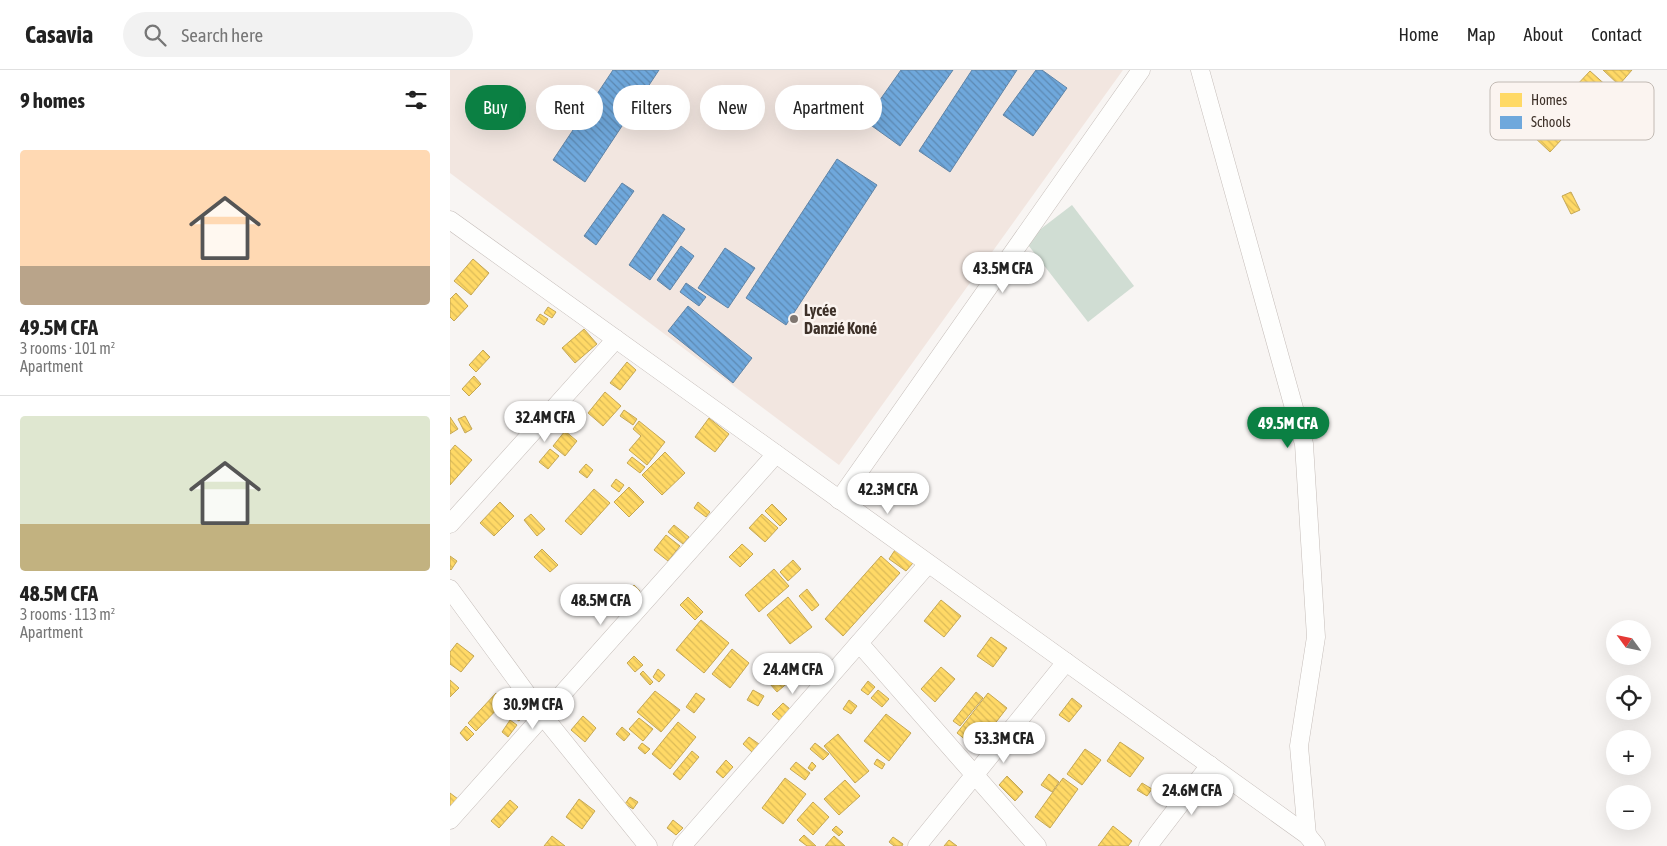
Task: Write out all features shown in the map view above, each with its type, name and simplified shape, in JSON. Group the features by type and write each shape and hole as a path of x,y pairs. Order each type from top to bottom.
{"street":[{"path":"839,500 1141,70"},
{"path":"1200,70 1304,444 1316,637 1299,746 1312,841"},
{"path":"450,220 1210,765 1312,841"},
{"path":"450,524 616,339"},
{"path":"450,820 776,454"},
{"path":"682,846 928,564"},
{"path":"450,589 543,716 648,846"},
{"path":"859,643 1037,846"},
{"path":"917,846 1066,662"},
{"path":"1148,846 1210,765"}],"shaded area":[{"name":"Lycée Danzié Koné","path":"450,70 1123,70 839,465 450,173"},
{"path":"1072,205 1134,286 1088,322 1025,241"}],"building: Homes":[{"path":"1603,70 1632,70 1622,82 1616,82"},
{"path":"1590,71 1602,82 1580,82"},
{"path":"1537,140 1561,140 1550,152"},
{"path":"1571,192 1580,210 1571,214 1562,196"},
{"path":"473,259 489,273 471,295 454,281"},
{"path":"456,293 468,306 454,321 450,317 450,299"},
{"path":"548,307 556,312 552,318 544,313"},
{"path":"540,314 548,319 544,325 536,320"},
{"path":"584,329 597,344 575,363 562,348"},
{"path":"483,350 490,357 476,372 469,365"},
{"path":"627,362 636,370 620,390 610,383"},
{"path":"474,376 481,384 469,396 462,389"},
{"path":"605,392 621,406 603,426 588,413"},
{"path":"624,410 637,419 633,425 620,416"},
{"path":"465,416 472,429 465,433 458,419"},
{"path":"450,417 458,429 450,434"},
{"path":"709,418 729,434 715,452 695,437"},
{"path":"639,421 665,442 647,465 629,450 641,436 633,429"},
{"path":"565,431 577,441 565,456 553,446"},
{"path":"455,445 472,460 450,485 450,451"},
{"path":"550,449 559,456 548,469 539,462"},
{"path":"665,452 685,473 662,495 642,475"},
{"path":"632,457 645,467 640,473 627,463"},
{"path":"586,464 593,470 587,478 579,472"},
{"path":"616,479 624,485 619,492 611,486"},
{"path":"629,487 644,502 629,517 614,502"},
{"path":"594,489 610,503 581,535 565,521"},
{"path":"500,502 514,516 494,536 480,523"},
{"path":"698,502 710,512 706,517 694,508"},
{"path":"772,504 787,519 780,526 765,511"},
{"path":"531,514 545,529 537,536 524,520"},
{"path":"762,514 778,528 765,542 749,528"},
{"path":"674,525 689,537 683,544 668,532"},
{"path":"666,535 680,546 668,561 654,550"},
{"path":"742,544 753,554 740,567 729,557"},
{"path":"542,549 558,565 550,572 534,557"},
{"path":"895,550 913,563 906,571 889,559"},
{"path":"450,556 457,561 451,570 450,569"},
{"path":"881,556 900,573 843,636 825,619"},
{"path":"793,560 801,569 788,581 780,572"},
{"path":"774,569 789,586 759,612 745,595"},
{"path":"634,585 640,591 627,605 621,599"},
{"path":"807,589 819,605 812,611 799,596"},
{"path":"688,597 703,612 695,620 680,605"},
{"path":"788,597 812,627 790,644 767,615"},
{"path":"941,600 961,616 944,637 924,621"},
{"path":"701,620 729,643 704,673 676,650"},
{"path":"991,637 1007,648 993,667 977,656"},
{"path":"457,643 474,656 461,672 450,664 450,652"},
{"path":"732,649 749,663 730,688 712,674"},
{"path":"634,656 643,665 635,672 627,663"},
{"path":"941,667 955,679 935,702 921,689"},
{"path":"658,669 665,675 659,682 653,677"},
{"path":"643,671 653,682 650,685 640,674"},
{"path":"784,672 791,680 777,692 770,684"},
{"path":"450,680 459,688 450,697"},
{"path":"868,681 875,687 868,695 861,690"},
{"path":"753,690 764,696 758,706 747,700"},
{"path":"878,690 889,699 882,707 871,698"},
{"path":"655,691 680,710 661,732 637,712"},
{"path":"976,692 983,698 960,726 953,721"},
{"path":"496,693 505,701 476,731 468,723"},
{"path":"696,693 705,699 694,713 686,707"},
{"path":"988,693 1007,708 976,748 957,733"},
{"path":"1072,698 1082,706 1069,722 1059,715"},
{"path":"849,700 857,706 851,714 843,709"},
{"path":"783,703 790,709 780,721 772,714"},
{"path":"517,710 524,714 519,721 513,717"},
{"path":"886,714 911,733 889,761 864,741"},
{"path":"583,716 596,728 585,742 571,730"},
{"path":"639,718 653,729 643,741 629,729"},
{"path":"510,720 517,725 508,737 502,732"},
{"path":"678,722 696,737 670,769 652,754"},
{"path":"466,726 474,734 467,741 460,733"},
{"path":"622,727 630,734 624,741 616,734"},
{"path":"838,734 869,771 855,783 824,746"},
{"path":"749,737 759,744 752,752 743,744"},
{"path":"1120,742 1144,758 1130,777 1107,761"},
{"path":"642,743 650,749 645,754 638,748"},
{"path":"815,743 829,754 823,760 810,749"},
{"path":"1085,749 1101,760 1082,785 1067,774"},
{"path":"692,751 699,757 680,780 673,774"},
{"path":"877,759 885,764 882,769 874,764"},
{"path":"726,760 733,767 723,778 716,772"},
{"path":"796,762 810,773 805,780 790,769"},
{"path":"812,762 816,766 812,771 808,768"},
{"path":"1049,774 1059,782 1052,792 1041,785"},
{"path":"1007,776 1023,792 1015,801 999,785"},
{"path":"785,778 806,794 783,824 762,808"},
{"path":"1063,778 1078,789 1050,828 1035,817"},
{"path":"1170,778 1178,784 1172,792 1163,786"},
{"path":"845,780 860,796 839,815 824,799"},
{"path":"1142,783 1152,789 1147,796 1137,790"},
{"path":"450,793 458,799 450,809"},
{"path":"630,797 638,802 633,809 625,804"},
{"path":"579,799 595,811 582,829 566,817"},
{"path":"510,800 518,807 499,828 491,821"},
{"path":"813,802 829,817 813,835 797,820"},
{"path":"673,820 683,828 676,835 667,828"},
{"path":"836,826 843,832 839,836 832,830"},
{"path":"1113,826 1132,841 1128,846 1098,846"},
{"path":"804,835 816,846 807,846 799,840"},
{"path":"552,836 565,846 544,846"},
{"path":"834,836 845,846 825,846"},
{"path":"893,837 903,844 902,846 894,846 889,842"},
{"path":"949,840 957,846 944,846"}],"building: Schools":[{"path":"613,70 659,70 649,85 613,85 613,130 619,130 585,182 553,160 573,130 603,130 603,85"},
{"path":"901,70 953,70 900,146 878,130 882,130 882,97"},
{"path":"972,70 1017,70 950,172 919,151"},
{"path":"1036,70 1042,70 1067,88 1033,136 1003,115"},
{"path":"837,159 877,185 786,325 746,298"},
{"path":"622,183 634,191 596,245 584,236"},
{"path":"663,214 685,229 650,280 629,265"},
{"path":"681,246 694,256 670,290 657,280"},
{"path":"725,248 755,268 728,308 698,288"},
{"path":"686,283 706,297 699,306 680,292"},
{"path":"688,306 752,358 733,383 668,331"}],"place":[{"name":"Lycée Danzié Koné","path":"794,319"}]}
